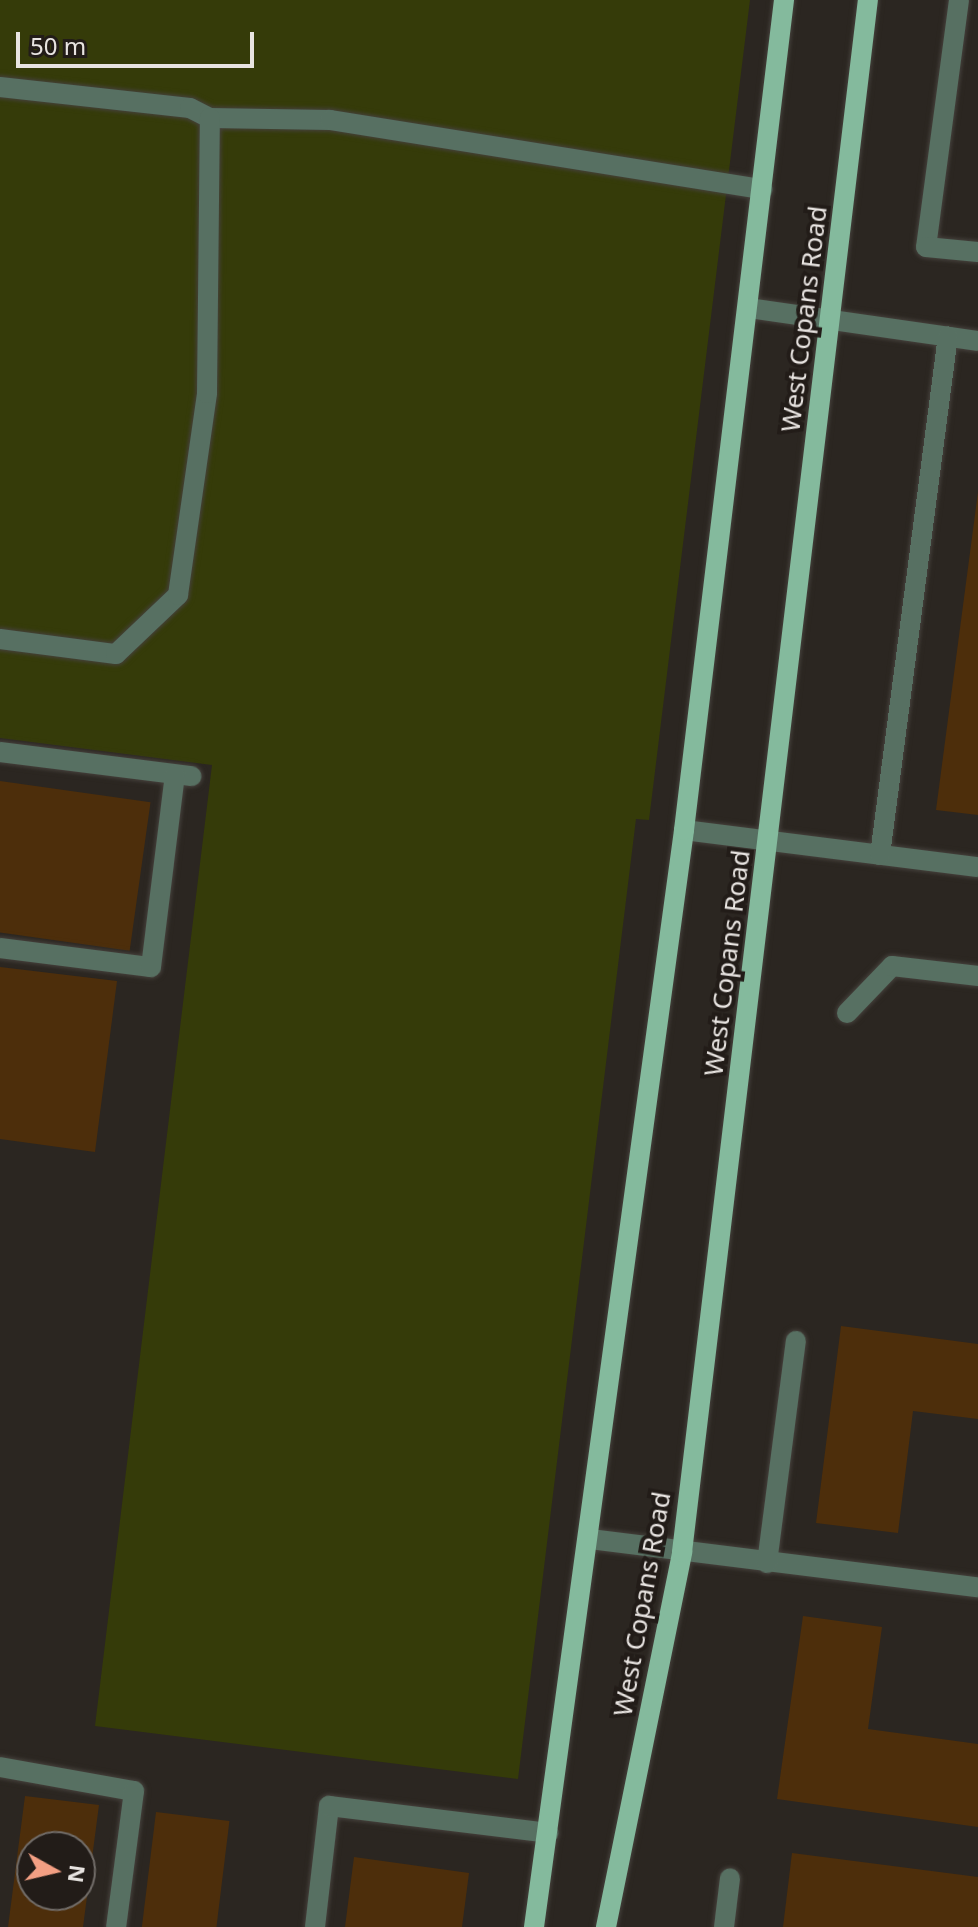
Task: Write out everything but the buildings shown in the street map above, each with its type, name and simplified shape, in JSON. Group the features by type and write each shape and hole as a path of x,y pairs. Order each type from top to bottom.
{"main road":[{"path":"534,1927 590,1539 684,830 784,0"},
{"name":"West Copans Road","path":"606,1927 682,1552 868,0"}],"street":[{"path":"959,0 926,247 978,252"},
{"path":"0,87 190,108 210,118 330,120 763,189"},
{"path":"0,639 116,654 178,595 207,393 210,118"},
{"path":"749,308 978,341"},
{"path":"880,855 948,336"},
{"path":"0,752 183,776 151,967 0,948"},
{"path":"684,830 978,867"},
{"path":"847,1013 892,966 978,976"},
{"path":"767,1563 796,1341"},
{"path":"590,1539 978,1587"},
{"path":"0,1767 134,1791 116,1927"},
{"path":"315,1927 329,1806 548,1833"},
{"path":"724,1927 730,1878"}],"green space":[{"path":"0,0 750,0 649,820 636,819 518,1779 95,1726 212,765 0,738"}]}
